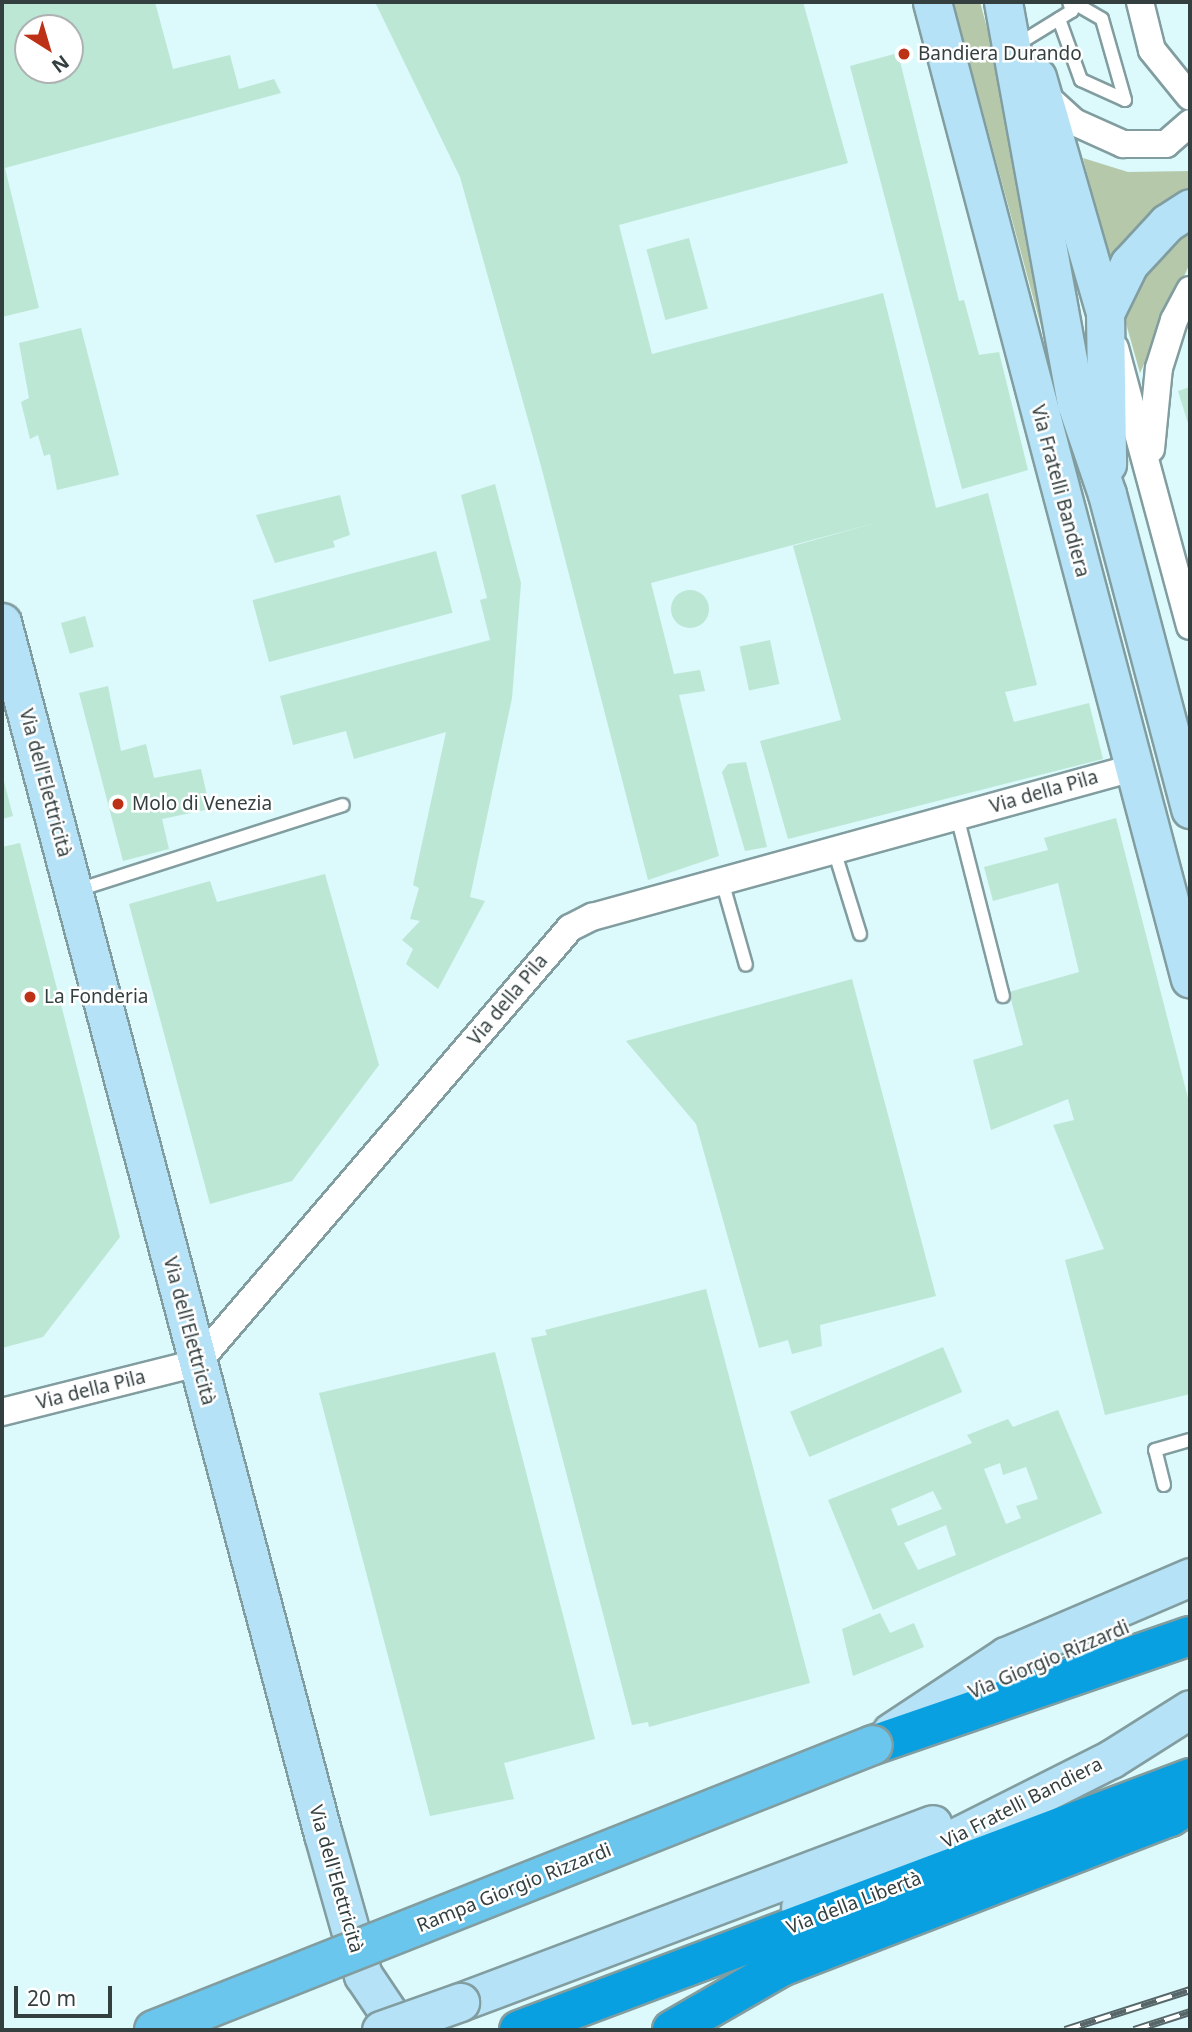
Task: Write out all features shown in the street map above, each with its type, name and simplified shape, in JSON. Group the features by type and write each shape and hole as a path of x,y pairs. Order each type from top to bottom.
{"highway":[{"path":"873,1745 1190,1636"},
{"name":"Via della Libertà","path":"530,2026 1190,1778"},
{"path":"673,2030 781,1967 1170,1817 1190,1804"}],"main road":[{"name":"Via Fratelli Bandiera","path":"932,2 1190,979"},
{"name":"Via Fratelli Bandiera","path":"1003,2 1076,403 1107,494 1190,809"},
{"name":"Via Fratelli Bandiera","path":"1009,2 1042,93 1105,313 1107,494"},
{"path":"1105,313 1129,264 1167,223 1190,208"},
{"name":"Via dell'Elettricità","path":"2,622 197,1363 363,1975 400,2030"},
{"path":"873,1745 1006,1656 1190,1577"},
{"name":"Via Giorgio Rizzardi","path":"873,1745 997,1678 1190,1601"},
{"name":"Via Fratelli Bandiera","path":"530,2026 844,1887 1111,1759 1190,1709"},
{"name":"Rampa Giorgio Rizzardi","path":"154,2030 873,1745"},
{"path":"381,2030 1111,1759"},
{"path":"460,2002 679,1931 1020,1840"}],"street":[{"path":"1140,2 1152,50 1190,97"},
{"path":"1042,93 1074,122 1123,144 1166,144 1190,122"},
{"path":"1150,472 1160,368 1174,320 1190,290"},
{"name":"Via Fratelli Bandiera","path":"1105,313 1190,626"},
{"name":"Via della Pila","path":"2,1412 197,1363 570,928 592,918 722,881 1133,768"}],"lane":[{"path":"1023,41 1072,12 1071,2"},
{"path":"1059,19 1081,80 1125,100 1102,19 1071,2"},
{"path":"74,891 343,806"},
{"path":"957,816 1003,996"},
{"path":"834,850 860,934"},
{"path":"722,881 746,965"},
{"path":"1164,1485 1155,1450 1190,1440"}],"green space":[{"path":"953,2 980,2 1007,102 1065,415"},
{"path":"1083,158 1128,172 1190,171 1190,190 1131,235 1109,259"},
{"path":"1190,228 1190,263 1140,373 1125,320 1136,287 1152,262"}],"building":[{"path":"2,2 155,2 173,69 230,55 239,89 274,79 281,93 5,168 39,308 2,317"},
{"path":"375,2 803,2 848,163 619,225 652,354 883,293 936,508 988,493 1037,685 1005,692 1014,722 1089,703 1103,759 788,839 760,741 841,720 793,546 879,522 651,583 674,674 700,670 705,691 679,695 719,856 648,880 541,466 460,177"},
{"path":"898,53 959,301 964,300 979,355 999,352 1028,470 962,489 850,66"},
{"path":"689,238 708,309 665,320 646,249"},
{"path":"81,328 119,475 57,490 50,454 44,456 38,435 30,439 21,402 29,398 19,343"},
{"path":"1190,387 1190,430 1178,391"},
{"path":"495,484 521,583 512,698 470,897 485,901 438,989 406,964 413,949 402,940 420,921 410,919 419,888 413,885 446,732 354,759 346,731 293,745 280,696 490,640 480,600 487,598 461,495"},
{"path":"340,495 350,535 333,541 335,547 275,563 256,515"},
{"path":"436,551 453,613 269,662 252,600"},
{"path":"690,590 704,595 709,609 704,623 690,628 676,623 671,609 676,595"},
{"path":"85,616 94,647 70,654 61,623"},
{"path":"770,640 779,684 749,690 740,646"},
{"path":"108,686 121,751 146,744 154,778 201,769 210,809 162,819 169,849 123,861 79,693"},
{"path":"746,762 767,847 745,851 722,772 728,764"},
{"path":"2,774 13,816 2,819"},
{"path":"1116,818 1190,1106 1190,1394 1105,1415 1065,1260 1104,1249 1053,1125 1074,1120 1068,1099 991,1130 973,1060 1023,1045 1009,992 1079,972 1058,883 993,901 984,867 1048,850 1044,838"},
{"path":"20,843 120,1237 43,1337 2,1348 2,847"},
{"path":"325,874 379,1065 292,1181 210,1204 129,904 210,881 217,902"},
{"path":"852,979 936,1296 820,1325 822,1346 792,1354 788,1340 759,1348 696,1124 626,1041"},
{"path":"706,1289 810,1683 649,1727 648,1722 632,1725 531,1338 547,1335 545,1330"},
{"path":"943,1347 962,1392 809,1457 790,1412"},
{"path":"495,1352 595,1739 504,1763 514,1799 430,1816 319,1393"},
{"path":"1058,1410 1102,1513 873,1610 828,1500 972,1443 967,1435 1008,1419 1013,1427","holes":["1000,1463 1003,1475 1026,1467 1038,1499 1016,1506 1021,1518 1006,1524 984,1469","933,1491 942,1509 898,1526 891,1509","946,1525 956,1555 918,1570 904,1543"]},
{"path":"880,1613 890,1633 914,1623 924,1647 853,1676 842,1629"}],"railway":[{"path":"1065,2030 1190,1990"},
{"path":"1134,2030 1190,2012"}],"place":[{"name":"Bandiera Durando","path":"904,54"},
{"name":"Molo di Venezia","path":"118,804"},
{"name":"La Fonderia","path":"30,997"}]}
